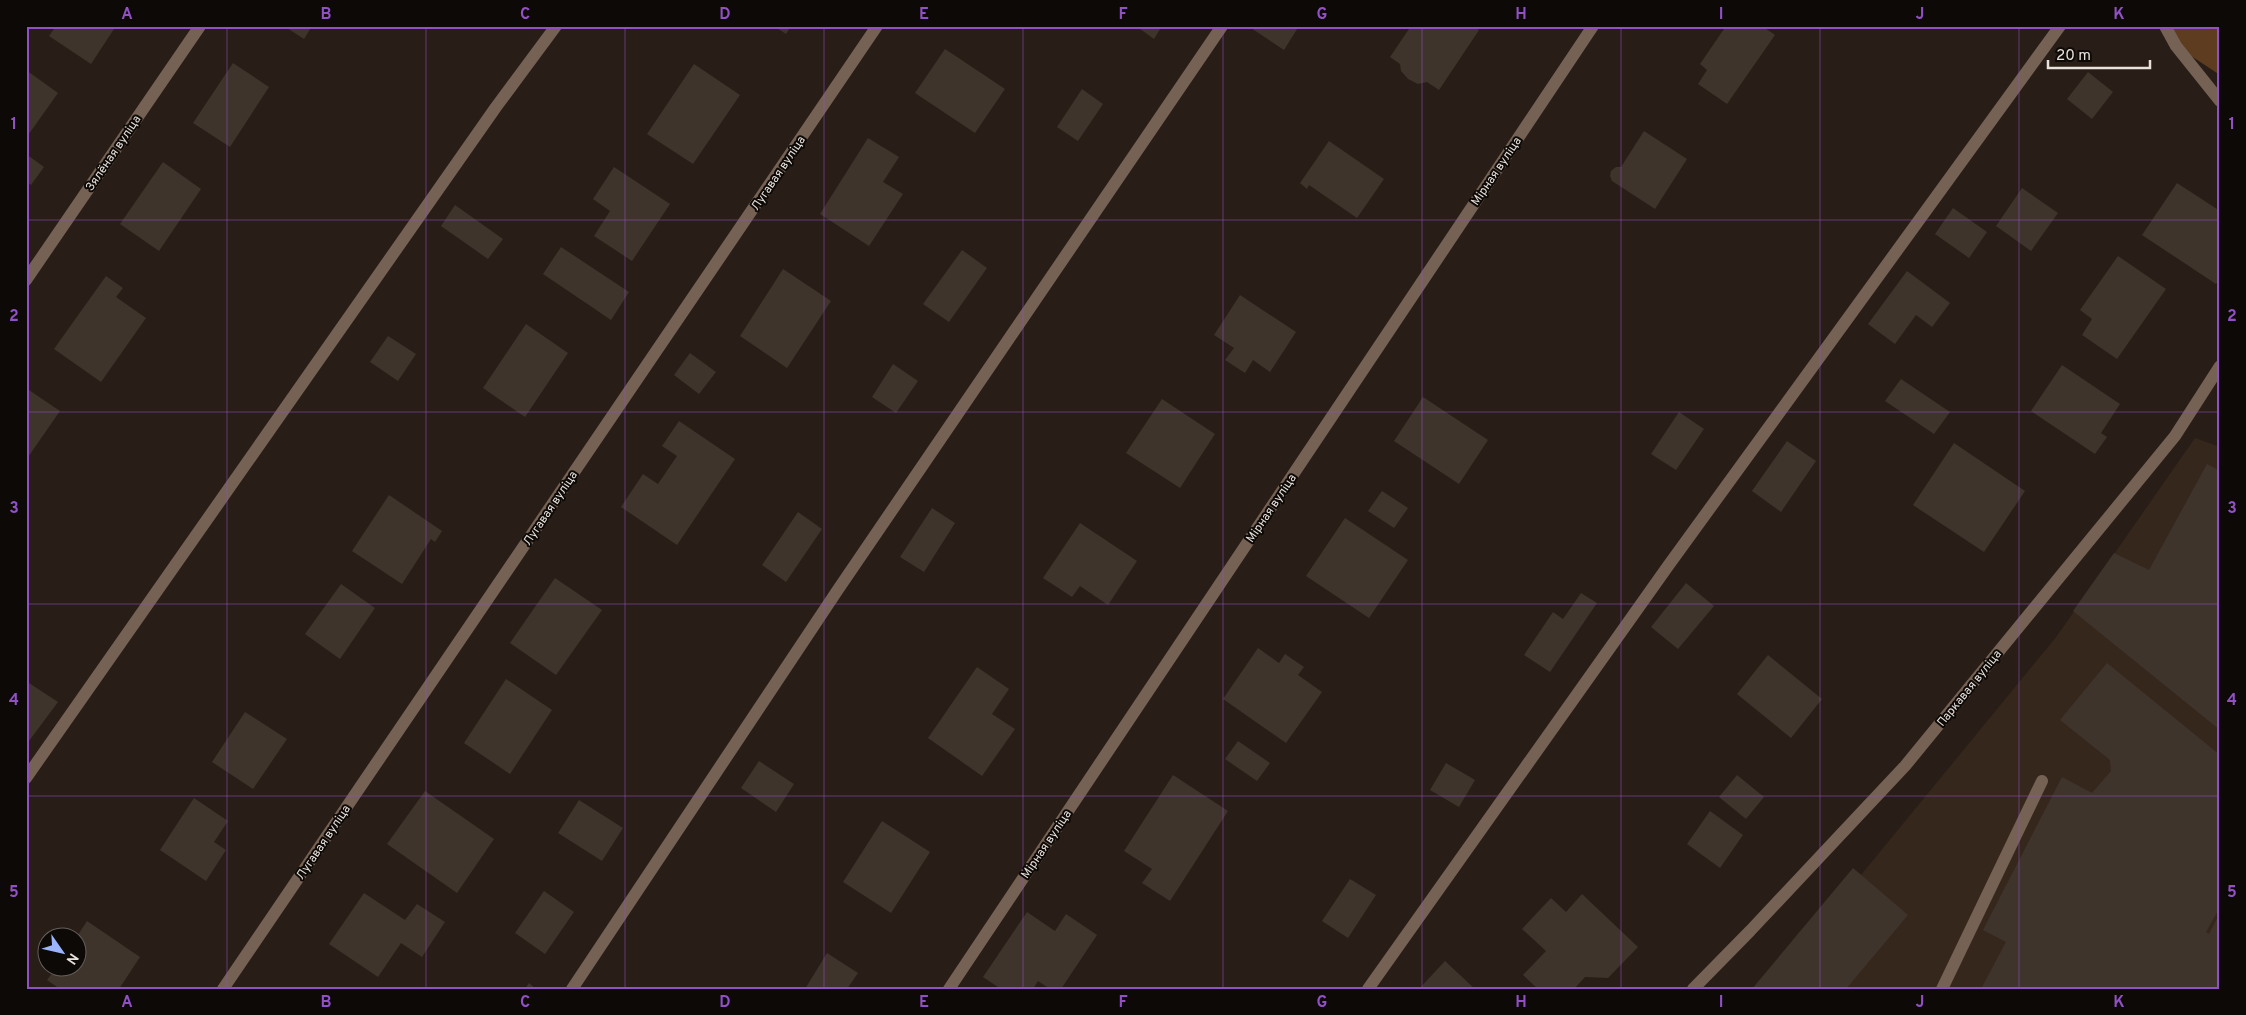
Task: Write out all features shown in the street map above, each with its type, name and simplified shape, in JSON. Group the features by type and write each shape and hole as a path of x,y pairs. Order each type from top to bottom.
{"street":[{"name":"Зялёная вуліца","path":"26,280 200,26"},
{"path":"26,778 496,106 556,26"},
{"name":"Лугавая вуліца","path":"223,989 877,26"},
{"path":"572,989 843,582 1222,26"},
{"name":"Мірная вуліца","path":"949,989 1593,26"},
{"path":"1368,989 1668,566 2060,26"},
{"path":"2166,26 2176,46 2220,101"},
{"name":"Паркавая вуліца","path":"1693,989 1905,766 2175,436 2220,366"},
{"path":"1942,989 2042,782"}],"shaded area":[{"path":"2168,26 2220,26 2220,75 2176,46"},
{"path":"2195,438 2220,447 2220,989 1760,989 1861,875 2057,636"}],"building":[{"path":"56,26 116,26 91,64 49,36"},
{"path":"284,26 312,26 304,39"},
{"path":"774,26 791,26 786,34"},
{"path":"1136,26 1162,26 1154,39"},
{"path":"1248,26 1299,26 1284,50"},
{"path":"1411,26 1473,26 1479,30 1439,90 1427,82 1418,84 1408,79 1401,71 1400,64 1390,57"},
{"path":"1726,26 1762,26 1775,35 1727,104 1698,84 1707,70 1700,64"},
{"path":"945,49 1005,89 975,133 915,93"},
{"path":"233,63 269,87 230,147 193,123"},
{"path":"694,64 740,95 693,164 647,134"},
{"path":"26,70 58,93 26,138"},
{"path":"2088,72 2113,92 2092,119 2067,99"},
{"path":"1082,89 1103,104 1078,141 1057,127"},
{"path":"1644,131 1687,159 1655,209 1612,181 1610,176 1611,171 1616,167 1621,167"},
{"path":"868,138 899,157 883,182 903,194 869,246 820,214"},
{"path":"1329,141 1384,179 1357,218 1309,185 1307,189 1300,183"},
{"path":"26,154 44,167 31,185 26,181"},
{"path":"163,162 201,189 159,251 120,224"},
{"path":"614,167 670,204 632,261 594,236 610,211 593,199"},
{"path":"2177,183 2220,211 2220,278 2216,284 2142,235"},
{"path":"2022,188 2058,213 2031,251 1996,226"},
{"path":"455,205 503,239 488,259 441,226"},
{"path":"1953,208 1987,232 1969,258 1935,234"},
{"path":"561,247 629,292 611,320 543,274"},
{"path":"962,250 987,268 949,322 923,304"},
{"path":"2118,256 2166,289 2117,359 2082,335 2092,319 2080,310"},
{"path":"783,269 831,301 787,368 740,336"},
{"path":"1907,271 1950,303 1932,327 1916,315 1895,344 1868,324"},
{"path":"106,276 123,288 116,297 146,318 101,382 54,349"},
{"path":"1240,295 1296,332 1270,372 1253,360 1245,373 1225,360 1234,348 1214,335"},
{"path":"526,324 568,353 525,417 483,388"},
{"path":"388,336 416,354 398,381 370,362"},
{"path":"690,353 716,372 699,394 674,375"},
{"path":"893,364 918,381 896,413 872,397"},
{"path":"2062,365 2120,404 2101,433 2107,437 2095,454 2031,411"},
{"path":"1901,379 1950,412 1934,434 1885,401"},
{"path":"26,388 60,411 26,460"},
{"path":"1423,397 1488,440 1459,484 1394,441"},
{"path":"1162,399 1215,434 1180,488 1126,453"},
{"path":"1679,412 1704,429 1676,470 1651,454"},
{"path":"679,421 735,459 677,545 621,507 643,474 658,484 677,456 662,446"},
{"path":"1787,441 1816,461 1781,512 1752,491"},
{"path":"1954,443 2025,491 1984,552 1913,505"},
{"path":"2207,464 2220,471 2220,730 2073,611 2114,553 2149,570"},
{"path":"1382,491 1408,508 1394,528 1368,511"},
{"path":"389,495 442,531 435,542 431,539 402,584 352,551"},
{"path":"932,508 955,523 924,572 900,557"},
{"path":"798,512 822,529 786,582 762,565"},
{"path":"1345,518 1408,560 1369,618 1306,576"},
{"path":"1080,523 1137,561 1108,605 1080,586 1072,597 1043,578"},
{"path":"555,578 602,610 556,675 510,643"},
{"path":"1686,583 1714,606 1678,649 1651,627"},
{"path":"341,584 375,608 340,659 305,634"},
{"path":"1581,593 1597,603 1550,672 1524,655 1553,612 1563,619"},
{"path":"1258,648 1279,663 1285,654 1304,667 1298,675 1322,692 1286,743 1223,699"},
{"path":"1768,655 1822,699 1791,738 1737,694"},
{"path":"2107,663 2220,755 2220,907 2206,932 2209,934 2220,913 2220,989 1981,989 2006,942 1983,930 2062,777 2092,793 2111,771 2110,760 2060,720"},
{"path":"977,667 1009,689 992,714 1015,729 982,776 928,738"},
{"path":"506,679 552,710 510,774 464,743"},
{"path":"26,681 58,702 26,745"},
{"path":"245,712 287,739 253,789 212,762"},
{"path":"1238,741 1270,763 1257,781 1225,759"},
{"path":"759,761 794,784 776,812 741,788"},
{"path":"1446,763 1475,780 1459,807 1430,790"},
{"path":"1173,775 1228,811 1170,901 1142,883 1152,869 1124,851"},
{"path":"1737,775 1764,797 1746,819 1719,797"},
{"path":"425,791 494,839 457,893 387,844"},
{"path":"194,798 228,821 214,842 226,850 206,881 160,850"},
{"path":"579,800 623,828 602,861 558,833"},
{"path":"1710,811 1743,835 1720,868 1687,844"},
{"path":"882,821 930,852 891,913 843,882"},
{"path":"1853,868 1908,915 1846,989 1752,989"},
{"path":"1350,879 1376,895 1348,938 1322,921"},
{"path":"544,891 574,912 545,954 515,933"},
{"path":"364,893 405,920 417,904 445,922 422,957 401,943 378,977 329,944"},
{"path":"1582,894 1638,947 1608,978 1585,977 1574,989 1538,989 1523,975 1546,951 1522,929 1551,898 1566,912"},
{"path":"1027,912 1055,931 1066,914 1097,935 1061,989 1050,989 1038,981 1033,989 1001,989 983,977"},
{"path":"87,921 140,957 119,989 60,989 47,980 48,978 88,978 88,928 82,928"},
{"path":"827,953 858,973 847,989 805,989"},
{"path":"1445,961 1475,989 1419,989"},
{"path":"529,983 536,989 525,989"}]}
